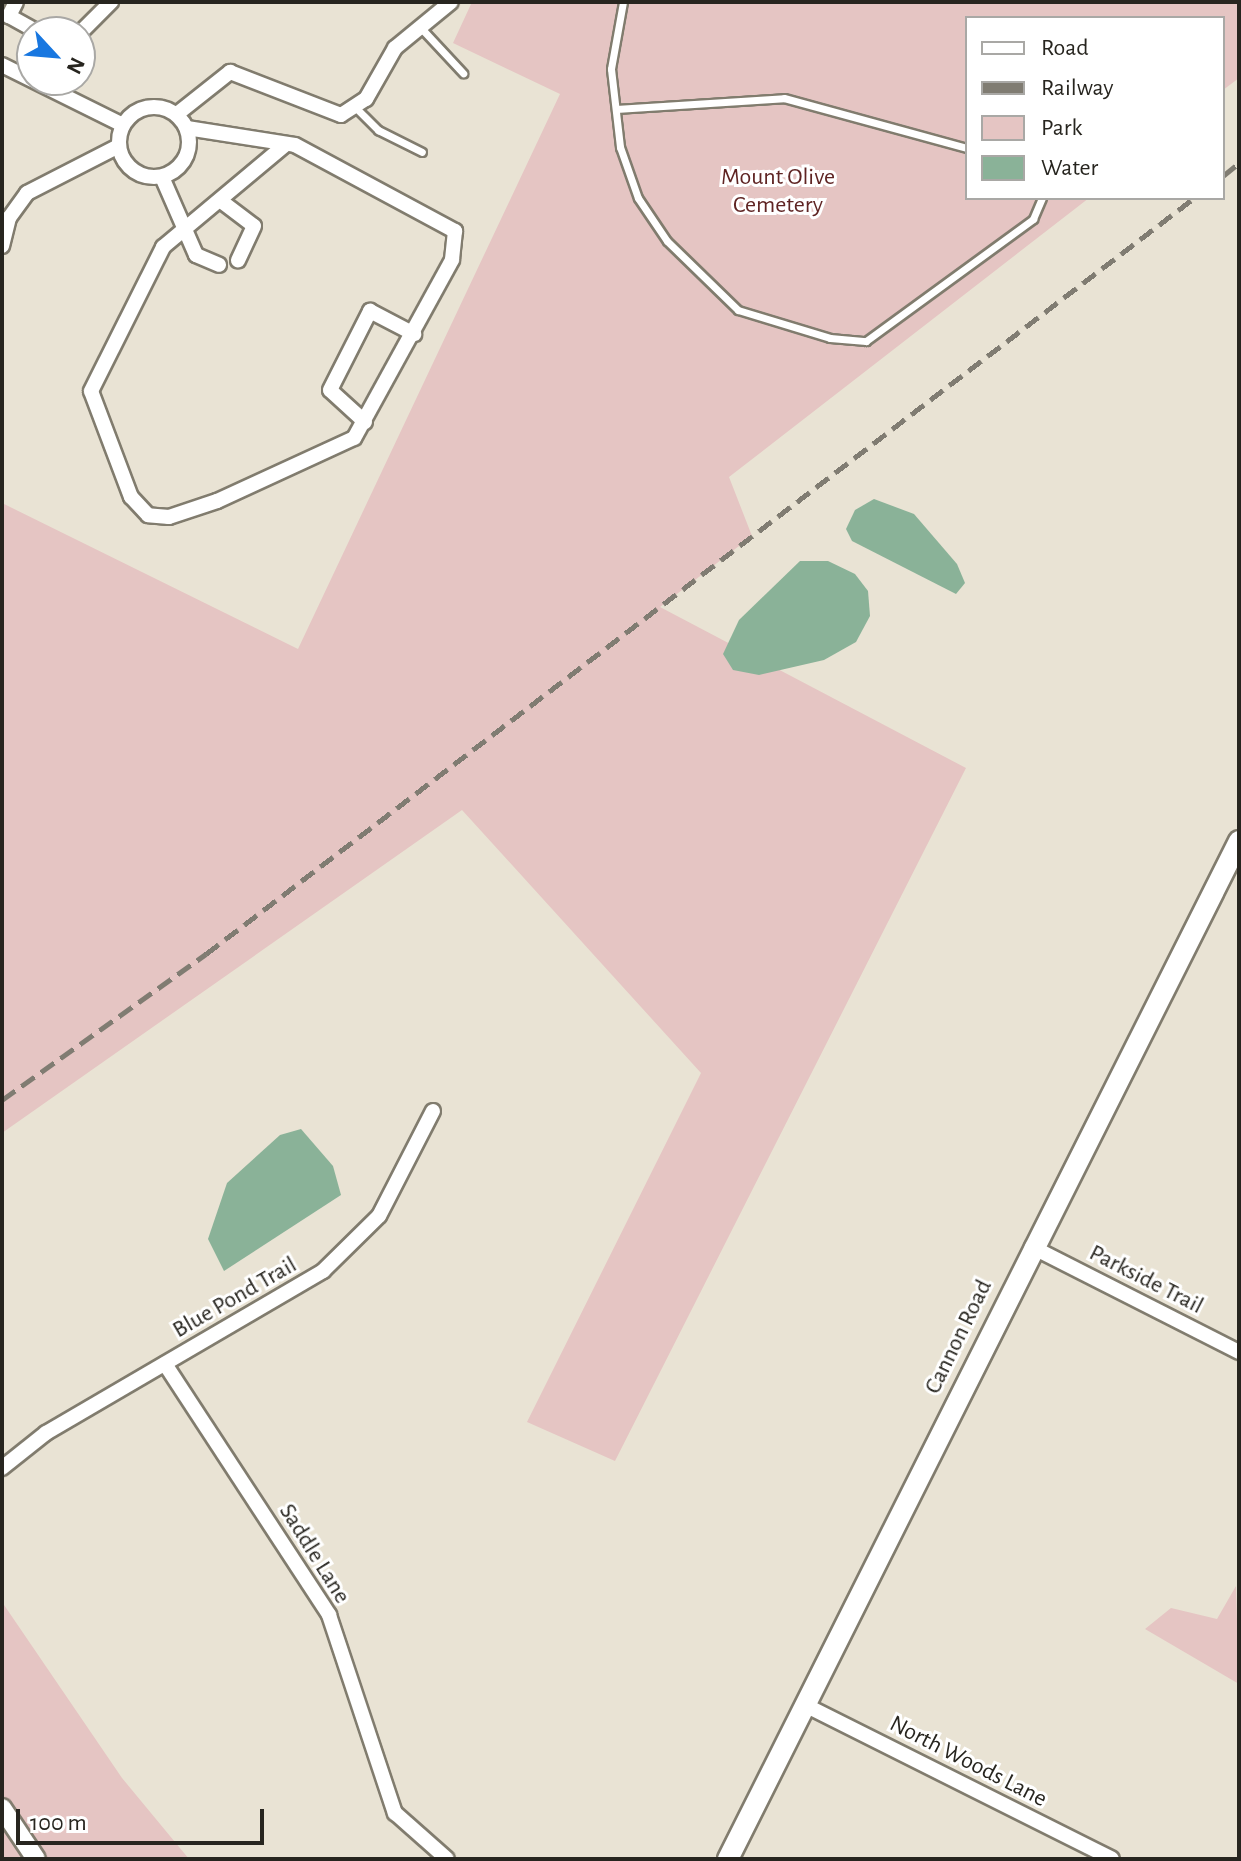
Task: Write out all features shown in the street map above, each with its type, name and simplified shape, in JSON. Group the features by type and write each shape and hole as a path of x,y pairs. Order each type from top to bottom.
{"main road":[{"name":"Cannon Road","path":"728,1859 1032,1247 1239,841"}],"street":[{"path":"16,2 9,16 16,20"},
{"path":"96,17 111,2"},
{"path":"177,114 230,72 329,115 355,107 395,48 451,2"},
{"path":"72,96 123,125"},
{"path":"147,107 177,114 187,128 186,158 162,177 133,171 119,146 123,125 147,107"},
{"path":"187,128 286,144 455,231 452,260 414,334 354,438 306,463 169,517 148,515 131,497 91,391 163,247 286,144"},
{"path":"2,246 6,216 40,183 119,146"},
{"path":"162,177 182,230 196,255 219,265"},
{"path":"221,201 254,226 238,260"},
{"path":"365,422 330,390 370,311 414,334"},
{"name":"Blue Pond Trail","path":"2,1468 344,1251 379,1216 433,1111"},
{"name":"Parkside Trail","path":"1032,1247 1239,1352"},
{"name":"Saddle Lane","path":"165,1364 329,1615 395,1813 447,1859"},
{"name":"North Woods Lane","path":"805,1705 1112,1859"},
{"path":"2,1808 36,1859"}],"lane":[{"path":"623,2 611,69 616,109 638,198 707,284 738,310 830,338 866,341 886,330 1033,219 1041,200"},
{"path":"421,28 463,73"},
{"path":"616,109 784,98 965,147"},
{"path":"355,107 378,130 422,152"}],"green space":[{"name":"Mount Olive Cemetery","path":"472,2 1239,2 1239,78 1225,88 1225,16 965,16 965,200 1086,200 729,477 752,536 660,607 966,768 615,1461 527,1422 701,1073 462,810 2,1133 2,503 298,649 560,94 453,43"},
{"path":"1236,1586 1239,1684 1145,1629 1171,1608 1217,1619"},
{"path":"2,1602 122,1778 189,1859 2,1859"}],"water":[{"path":"874,499 914,514 957,564 965,583 956,594 852,541 846,529 855,510"},
{"path":"800,561 828,561 855,574 868,591 870,616 856,642 824,660 759,675 733,670 723,654 739,620"},
{"path":"301,1129 333,1166 341,1195 224,1271 208,1239 227,1183 280,1135"}],"railway":[{"path":"1225,174 1239,163"},
{"path":"2,1100 206,954 1191,200"}]}
